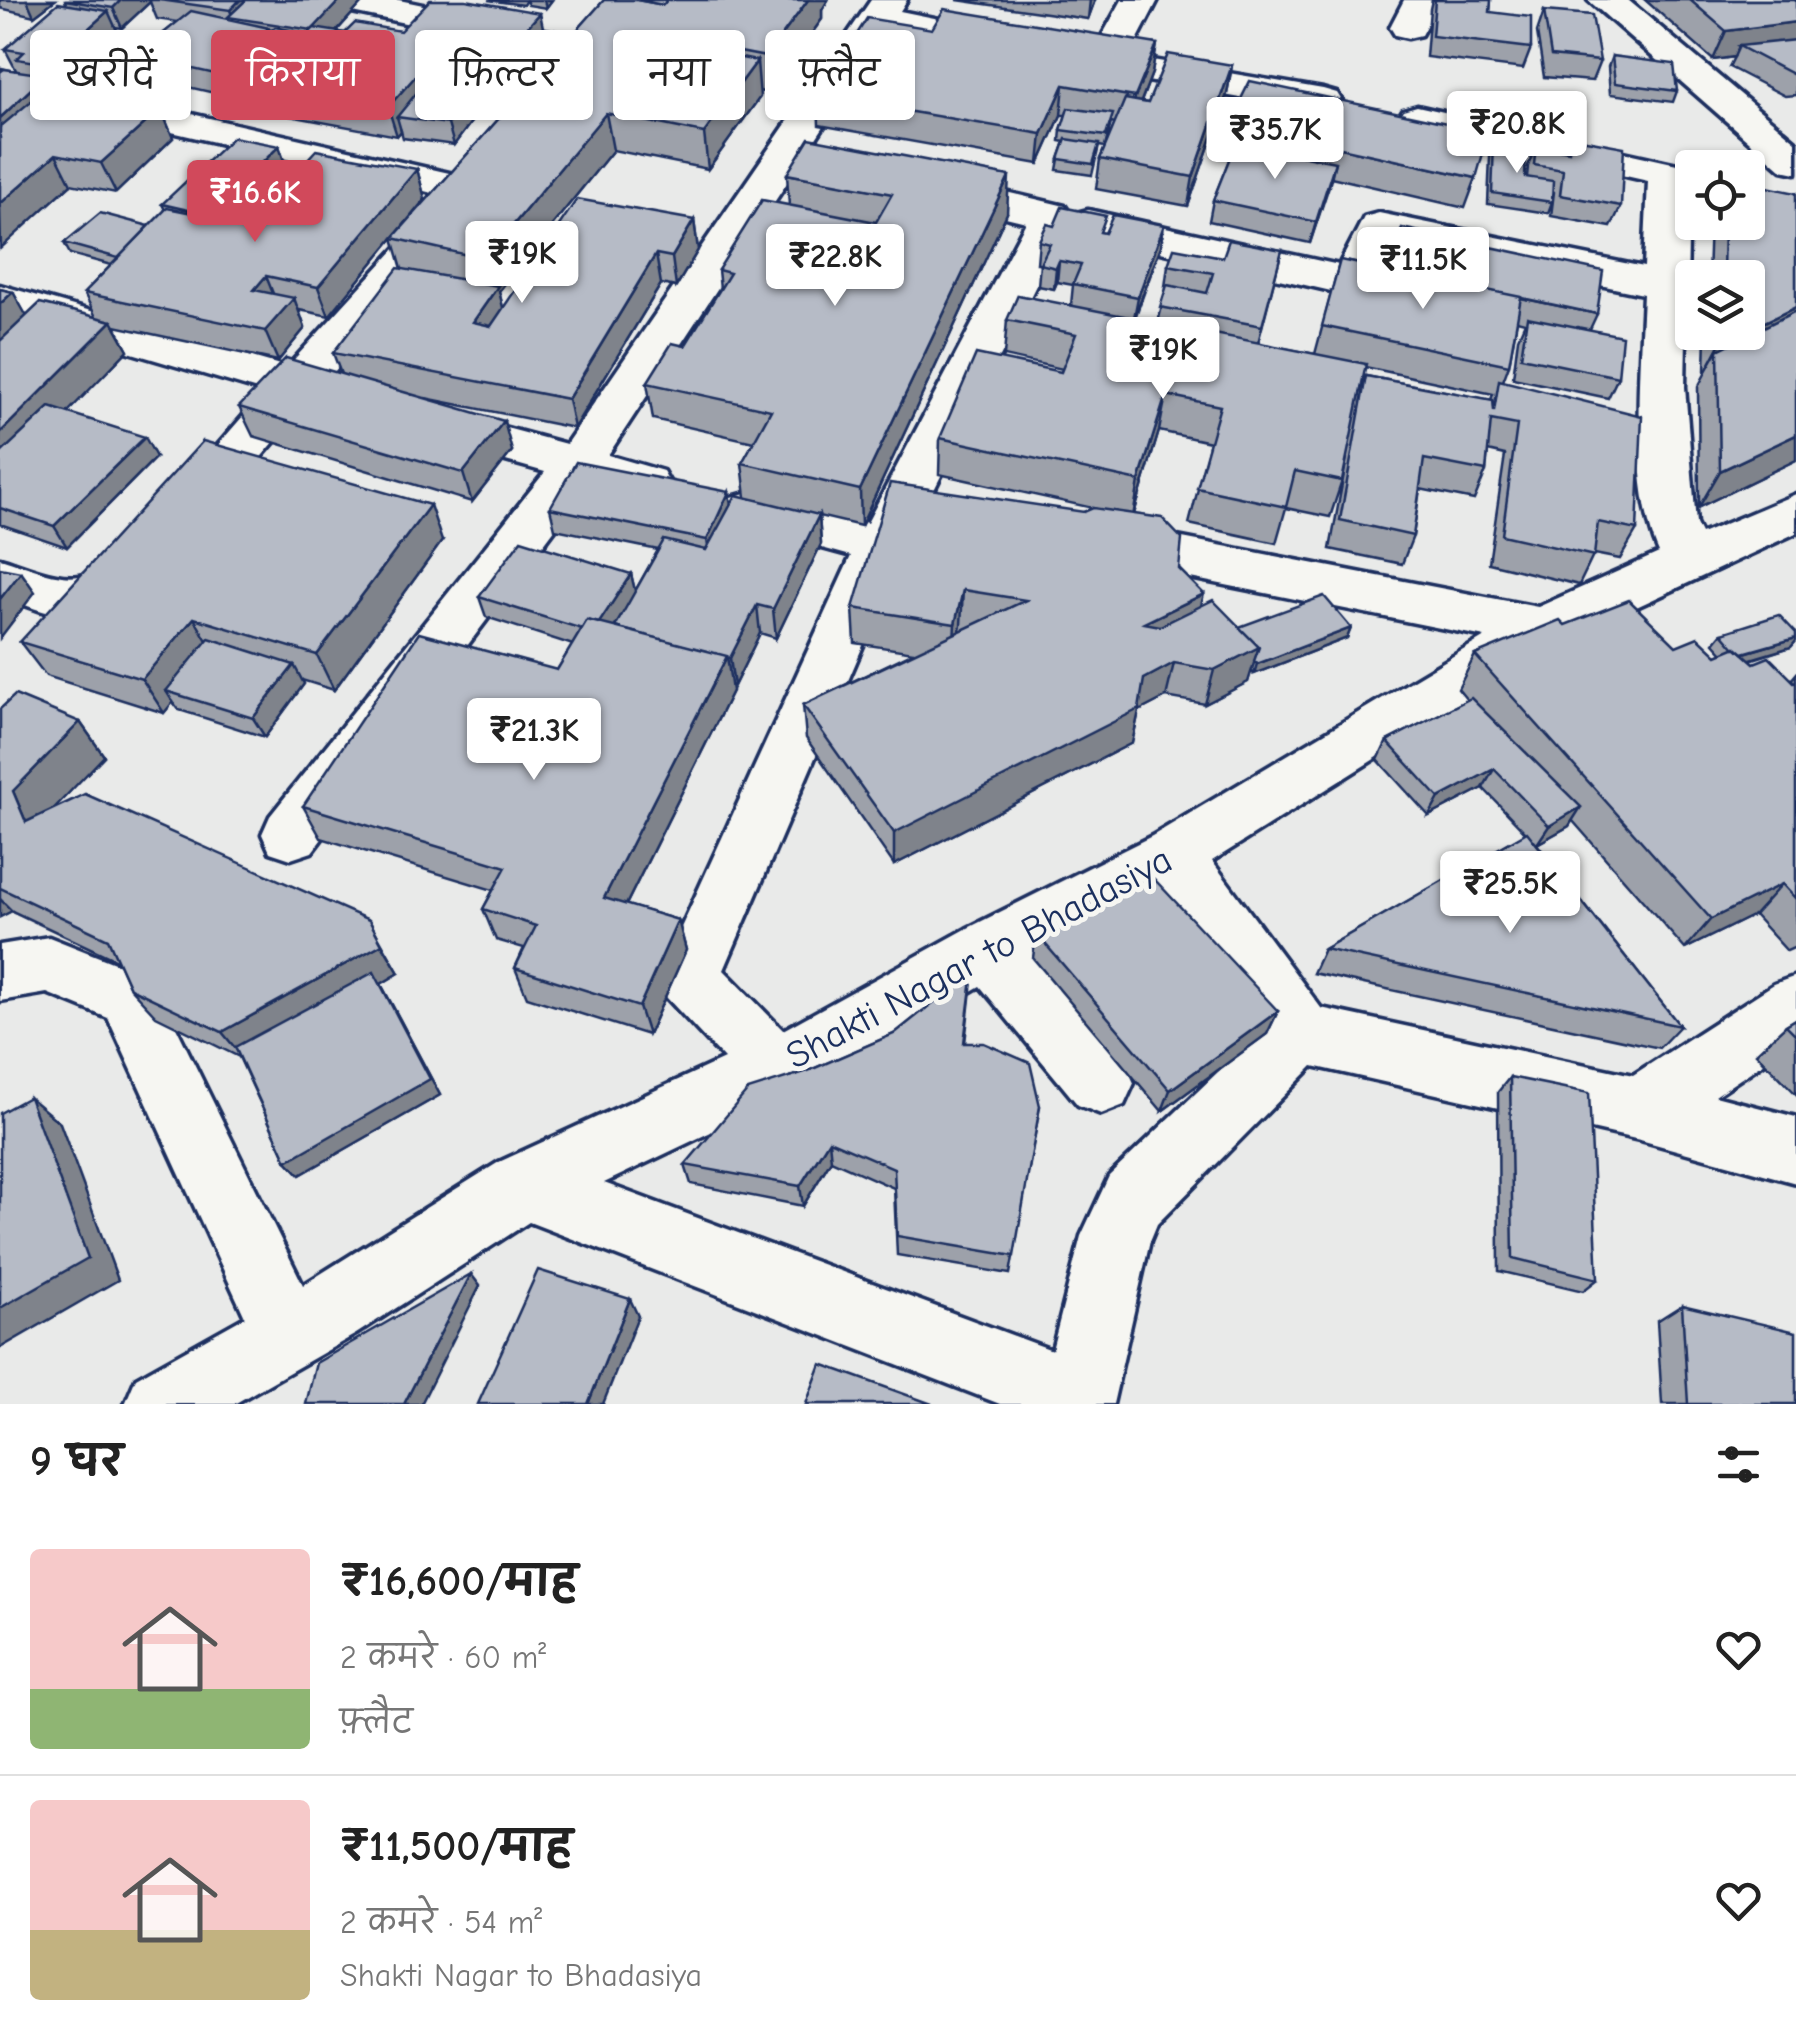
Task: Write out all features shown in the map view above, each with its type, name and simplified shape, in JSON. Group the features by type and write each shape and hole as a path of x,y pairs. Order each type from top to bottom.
{"street":[{"path":"347,0 550,30"},
{"path":"1106,63 1140,0"},
{"path":"1606,0 1791,184"},
{"path":"291,834 576,465 883,9 1058,54 1377,110 1675,175"},
{"path":"593,36 604,38 593,50"},
{"path":"0,82 483,176 139,564 98,592 70,597 0,577"},
{"path":"788,152 1352,282 1379,226 1666,285"},
{"path":"776,1068 689,978 881,545 1016,320 1050,215"},
{"path":"1675,220 1666,285 1662,388 1671,524 1688,562"},
{"path":"0,299 576,465 881,545 959,513 978,517"},
{"name":"Shakti Nagar to Bhadasiya","path":"162,1404 289,1332 523,1186 776,1068 988,949 1172,854 1542,628 1796,512"},
{"path":"1056,532 1542,628"},
{"path":"1172,854 1302,1034 1640,1108 1796,1150"},
{"path":"988,949 1100,1083"},
{"path":"0,973 49,966 130,998 289,1332"},
{"path":"1640,1108 1796,1005"},
{"path":"523,1186 1077,1401 1116,1236 1133,1200 1302,1034"}],"building":[{"path":"65,0 121,0 113,8"},
{"path":"160,0 240,0 230,10"},
{"path":"246,0 340,0 312,30 228,17"},
{"path":"430,0 466,0 540,13 525,30 415,30 415,77 395,99 395,30 400,31"},
{"path":"604,0 663,5 667,0 808,0 786,30 765,30 765,57 745,53 745,30 613,30 613,114 606,113 485,259 393,238 498,120 593,120 593,30 577,30"},
{"path":"637,0 667,0 663,5"},
{"path":"1435,0 1491,0 1490,12 1531,17 1531,48 1432,36"},
{"path":"1690,0 1796,0 1796,22 1726,31"},
{"path":"58,3 108,11 87,30 30,30 30,61 17,59 24,52 5,49"},
{"path":"944,9 1157,44 1135,97 1064,85 1042,134 915,112 915,30 859,30 867,18 932,29"},
{"path":"191,11 269,28 211,30 211,73 191,69 191,30 167,30"},
{"path":"1544,11 1592,15 1600,61 1551,56"},
{"path":"355,23 394,30 348,30"},
{"path":"1796,40 1796,76 1739,46"},
{"path":"1168,54 1232,65 1193,177 1100,159 1125,99 1148,103"},
{"path":"1612,56 1674,64 1677,91 1615,83"},
{"path":"745,59 757,61 745,77"},
{"path":"4,69 30,73 30,90 0,118 0,72"},
{"path":"1250,81 1489,132 1476,178 1229,123"},
{"path":"415,95 415,119 397,117"},
{"path":"30,102 30,120 149,120 101,163 56,154 0,204 0,127"},
{"path":"1068,108 1113,114 1106,136 1061,130"},
{"path":"419,120 451,120 448,124"},
{"path":"640,120 714,120 704,133"},
{"path":"233,137 279,146 210,215 162,204"},
{"path":"1570,137 1624,147 1621,206 1560,195 1563,170 1534,165 1536,145 1569,151"},
{"path":"809,138 1009,176 860,490 742,463 771,410 647,383 672,343 685,346 730,273 718,270 762,200 876,222 892,194 787,174"},
{"path":"1066,139 1099,144 1093,164 1059,159"},
{"path":"1236,142 1335,162 1316,222 1213,200"},
{"path":"1494,145 1526,150 1525,177 1553,181 1552,202 1492,193"},
{"path":"316,150 417,169 318,287 266,276 254,290 294,298 265,331 84,293 167,208 248,224"},
{"path":"1765,187 1796,193 1796,307 1765,322 1765,260 1723,260 1724,240 1765,240"},
{"path":"577,199 694,220 672,257 656,254 568,399 333,353 398,268 498,286 473,322 491,326"},
{"path":"1062,207 1106,216 1100,232 1105,233 1113,215 1164,225 1138,297 1073,284 1081,265 1059,261 1056,268 1040,264 1050,244 1039,241 1047,224 1054,226"},
{"path":"100,213 149,226 118,258 64,243"},
{"path":"1402,228 1603,271 1597,314 1390,270"},
{"path":"1229,240 1282,250 1262,326 1160,307 1167,285 1207,293 1213,273 1168,265 1174,248 1223,257"},
{"path":"1340,260 1521,297 1509,365 1322,326"},
{"path":"0,289 13,292 0,304"},
{"path":"1018,295 1366,364 1342,481 1295,471 1286,507 1197,488 1220,406 1166,395 1139,481 940,438 976,354 1061,372 1076,334 1007,320"},
{"path":"40,303 112,321 0,433 0,341"},
{"path":"1796,311 1796,435 1720,471 1718,350 1765,350 1765,326"},
{"path":"1527,317 1622,336 1618,377 1521,357"},
{"path":"286,358 504,421 463,473 239,407"},
{"path":"1366,376 1493,400 1494,411 1499,380 1642,416 1637,530 1598,522 1594,556 1502,535 1517,425 1491,420 1486,471 1424,459 1413,536 1340,520"},
{"path":"50,407 145,437 54,526 0,508 0,454"},
{"path":"203,441 430,505 317,655 194,618 142,679 20,642"},
{"path":"576,462 729,492 707,540 550,508"},
{"path":"890,483 1084,512 1093,508 1162,518 1182,539 1179,569 1204,594 1144,623 1160,626 1213,600 1259,647 1214,670 1174,663 1144,679 1139,709 894,833 803,705 1026,600 963,590 955,624 853,608"},
{"path":"736,495 819,515 773,609 757,605 730,658 615,627 664,540 706,550"},
{"path":"521,540 631,574 599,623 587,620 582,629 479,597"},
{"path":"0,568 21,572 0,599"},
{"path":"1324,596 1351,628 1257,664 1254,661 1259,647 1239,627"},
{"path":"1629,600 1676,646 1698,637 1717,655 1736,647 1754,663 1769,657 1796,681 1796,899 1782,884 1711,919 1475,655 1560,620 1565,625"},
{"path":"1779,615 1796,638 1743,653 1722,633"},
{"path":"587,620 727,656 604,898 678,920 639,1007 515,968 536,926 483,909 506,867 303,806 419,633 557,670"},
{"path":"209,638 294,665 253,718 166,691"},
{"path":"15,695 80,722 13,791 26,822 85,794 369,920 382,944 222,1032 130,988 108,939 0,888 0,709"},
{"path":"1471,698 1581,807 1549,826 1494,769 1439,798 1387,741"},
{"path":"1527,832 1680,1026 1324,949"},
{"path":"1142,866 1278,1011 1170,1090 1036,933"},
{"path":"973,971 964,1043 984,1043 1030,1063 1040,1106 1014,1256 897,1236 894,1168 829,1140 800,1186 685,1165 748,1090 808,1071 894,1034"},
{"path":"374,972 430,1079 287,1161 235,1047"},
{"path":"1796,1019 1796,1035 1786,1025"},
{"path":"1510,1077 1589,1093 1598,1279 1513,1258"},
{"path":"29,1097 88,1258 0,1308 0,1113"},
{"path":"538,1270 630,1299 588,1404 478,1404"},
{"path":"471,1274 404,1404 306,1404 316,1363"},
{"path":"1682,1305 1796,1332 1796,1404 1688,1404"},
{"path":"821,1364 932,1404 806,1404"}]}
